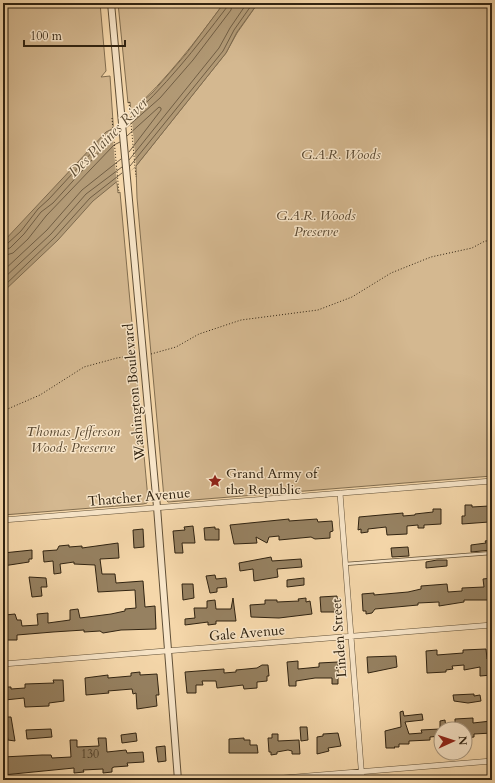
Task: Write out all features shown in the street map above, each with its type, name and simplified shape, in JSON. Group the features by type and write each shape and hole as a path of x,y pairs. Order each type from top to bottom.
{"street":[{"name":"Washington Boulevard","path":"111,3 157,507 178,780"},
{"name":"Thatcher Avenue","path":"3,520 492,481"},
{"name":"Linden Street","path":"340,493 362,780"},
{"name":"Gale Avenue","path":"3,664 492,625"},
{"path":"259,780 492,761"}],"lane":[{"path":"345,564 492,553"}],"path":[{"path":"129,102 136,177"},
{"path":"112,118 119,193"},
{"path":"151,354 176,347 199,334 241,320 318,310 352,297 391,273 431,257 472,248 485,241 492,241"},
{"path":"3,411 40,395 84,367 117,358 136,356"}],"green space":[{"name":"Thomas Jefferson Woods Preserve","path":"3,3 100,3 106,71 101,77 110,76 117,183 118,193 120,192 148,499 147,503 3,515"},
{"path":"118,3 224,3 169,73 131,112 130,102 128,103"},
{"name":"G.A.R. Woods","path":"258,3 492,3 492,476 168,502 164,498 137,198 136,166 226,53 237,33"}],"water":[{"name":"Des Plaines River","path":"224,3 258,3 237,32 226,53 136,166 93,201 58,240 3,292 3,242 106,132 112,129 153,92 186,54"}],"pier":[{"path":"131,110 136,166 117,184 112,128"}],"building":[{"path":"465,505 472,505 472,507 489,506 489,522 462,524 462,516 465,516"},
{"path":"433,509 441,509 441,524 424,525 424,528 418,528 418,525 407,526 407,534 387,535 386,527 368,529 368,532 361,533 361,529 358,530 359,517 403,513 403,516 415,515 433,512"},
{"path":"289,519 289,521 317,519 318,522 332,521 333,531 330,532 330,538 315,539 311,537 279,540 279,536 269,537 267,543 256,537 257,543 234,544 230,525"},
{"path":"193,526 195,543 182,543 183,553 175,553 173,531 185,530 184,527"},
{"path":"215,527 215,529 219,529 219,540 205,540 204,528"},
{"path":"143,529 144,547 134,548 133,530"},
{"path":"492,540 492,550 471,552 471,545 486,543 485,541"},
{"path":"118,543 119,558 100,559 102,574 115,574 116,583 143,581 145,607 155,606 156,629 121,630 103,633 100,631 84,632 84,630 53,632 17,635 17,640 7,640 5,615 15,614 17,620 21,620 22,626 38,625 37,614 48,613 48,623 70,620 70,610 78,609 80,618 111,614 125,611 125,609 136,608 135,590 98,592 95,565 74,564 74,562 60,564 61,573 54,574 53,561 44,562 43,551 57,550 59,546 82,546 82,548"},
{"path":"408,547 409,556 392,557 391,548"},
{"path":"32,550 32,559 29,559 29,562 3,566 3,553"},
{"path":"271,557 272,561 301,559 302,567 277,569 278,577 254,581 253,569 240,571 239,563"},
{"path":"447,560 447,566 426,568 426,562"},
{"path":"215,575 216,579 226,578 227,587 217,588 217,592 210,593 206,576"},
{"path":"29,577 46,578 47,587 41,587 42,596 32,597"},
{"path":"304,578 304,585 287,587 287,580"},
{"path":"492,578 492,600 464,600 464,602 439,606 439,602 418,603 418,605 375,609 372,613 366,614 366,611 363,611 362,594 374,593 374,595 408,592 421,589 421,586 447,584 448,592 462,591 462,588 484,587 483,579"},
{"path":"182,584 193,584 194,598 183,600"},
{"path":"337,596 338,612 321,612 320,597"},
{"path":"233,598 236,621 216,621 216,624 208,625 208,622 185,625 185,619 195,618 194,608 207,608 207,601 215,600 216,609 231,609"},
{"path":"306,598 306,602 310,601 312,614 279,618 251,617 250,605 265,604 265,600 277,600 277,602 299,601 298,599"},
{"path":"486,649 487,659 492,653 492,675 480,676 480,667 464,670 464,665 452,666 453,669 446,670 446,672 427,673 426,651 437,650 437,655 463,653 463,650"},
{"path":"396,656 397,667 368,673 367,657"},
{"path":"298,661 298,669 319,667 319,663 338,662 338,684 332,684 332,678 315,678 296,681 296,686 289,686 287,662"},
{"path":"262,665 268,665 269,676 267,676 267,681 257,682 257,688 244,689 243,685 217,688 216,681 202,681 203,685 196,685 196,693 187,693 185,672 224,669 224,673 236,672 236,670 257,668"},
{"path":"140,672 140,675 157,674 159,695 156,695 157,706 137,709 136,693 133,694 132,689 86,695 85,678 108,675 108,678 131,676 131,673"},
{"path":"53,680 63,680 64,701 49,703 49,706 25,707 24,698 5,700 4,687 11,687 11,689 25,688 25,684 54,683"},
{"path":"474,694 474,696 480,695 481,701 468,703 454,701 453,695"},
{"path":"403,711 404,716 422,714 423,720 405,722 409,734 422,733 421,730 433,729 433,737 430,737 430,740 409,741 409,744 399,744 399,747 386,748 385,731 401,727 400,712"},
{"path":"7,717 11,717 15,741 8,740 5,721 7,721"},
{"path":"473,718 473,721 455,721 455,719"},
{"path":"491,721 492,733 474,734 474,737 473,723"},
{"path":"300,727 307,727 308,740 301,741"},
{"path":"51,729 52,737 27,739 26,730"},
{"path":"136,733 137,741 122,743 121,735"},
{"path":"338,733 341,746 328,748 329,751 317,754 317,737 323,736 323,734"},
{"path":"272,734 278,734 278,741 299,740 300,754 292,754 292,751 288,750 271,755 271,752 269,752 268,738 272,738"},
{"path":"98,738 106,738 107,752 126,750 127,753 143,752 144,762 127,763 128,766 114,767 112,768 112,772 103,773 103,769 83,770 84,772 74,773 74,768 3,775 3,757 51,755 52,758 71,757 70,740 77,740 77,747 99,746"},
{"path":"244,738 244,740 250,740 250,745 257,745 258,753 229,753 229,739"},
{"path":"165,746 166,761 158,762 156,747"}],"place":[{"name":"Grand Army of the Republic","path":"215,481"}],"park label":[{"name":"G.A.R. Woods Preserve","path":"316,224"}]}
